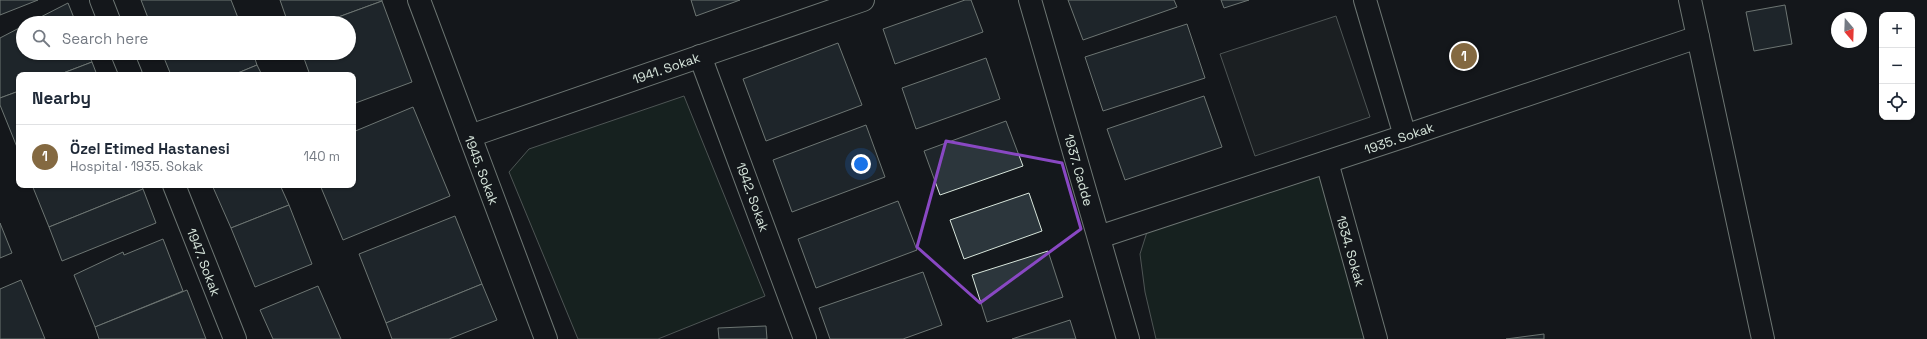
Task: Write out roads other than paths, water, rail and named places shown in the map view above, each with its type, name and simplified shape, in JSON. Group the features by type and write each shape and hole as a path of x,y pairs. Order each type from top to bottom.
{"street":[{"path":"101,0 107,16"},
{"name":"1945. Sokak","path":"419,0 546,339"},
{"name":"1941. Sokak","path":"470,136 863,0"},
{"name":"1937. Cadde","path":"1030,0 1128,339"},
{"path":"1364,0 1405,136"},
{"path":"1690,0 1763,339"},
{"name":"1935. Sokak","path":"1099,237 1698,37"},
{"name":"1942. Sokak","path":"700,56 805,339"},
{"path":"125,60 130,72"},
{"name":"1934. Sokak","path":"1327,162 1376,339"},
{"name":"1947. Sokak","path":"175,188 235,339"}],"place":[{"name":"Özel Etimed Hastanesi","path":"1464,56"}]}
